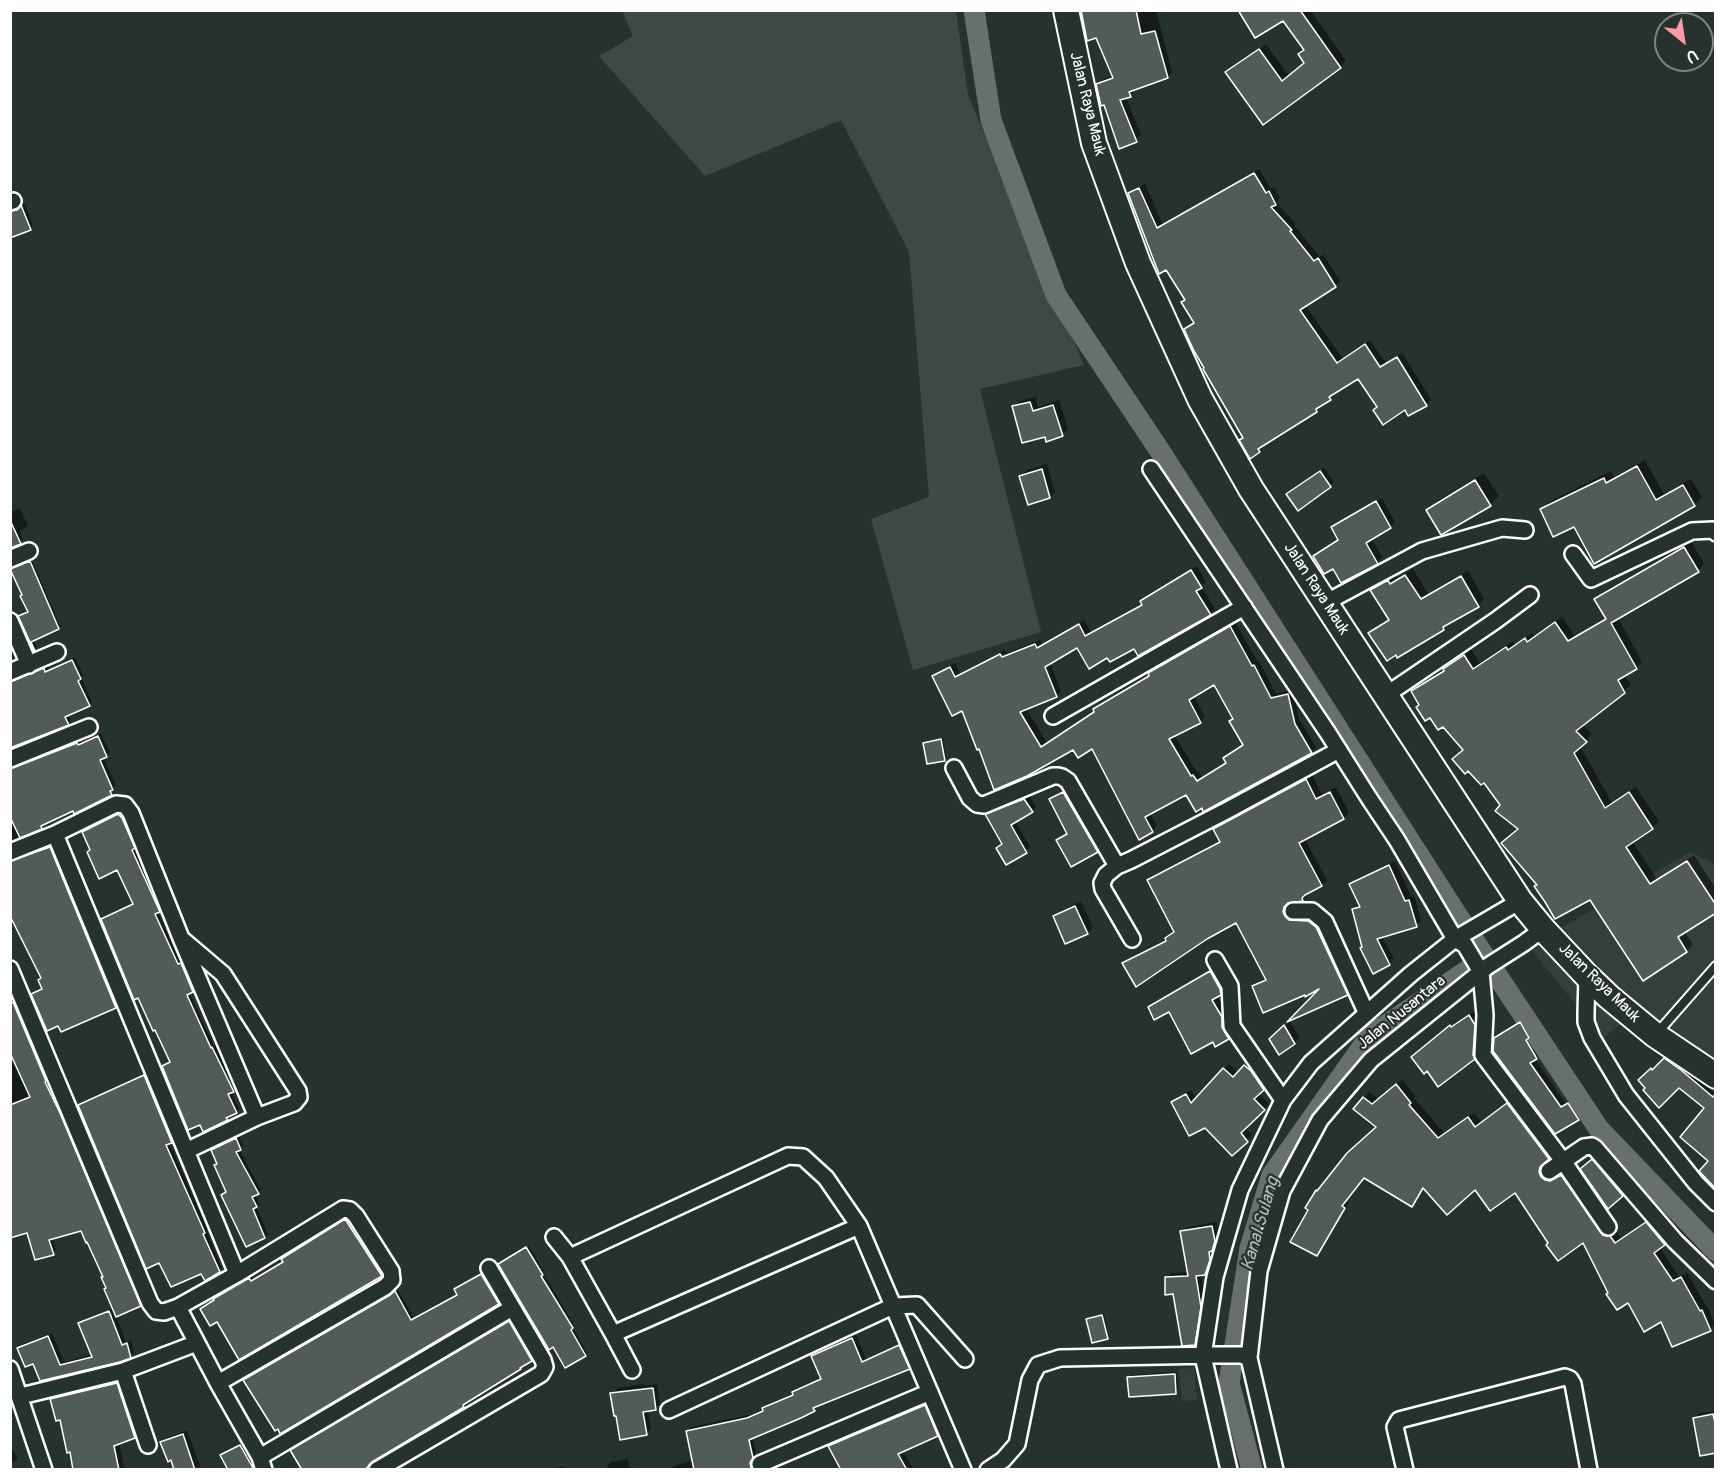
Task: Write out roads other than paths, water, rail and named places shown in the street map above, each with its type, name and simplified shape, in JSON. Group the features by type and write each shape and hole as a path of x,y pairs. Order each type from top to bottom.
{"main road":[{"name":"Jalan Raya Mauk","path":"1066,10 1094,144 1138,263 1200,399 1251,489 1386,695 1514,905 1543,929 1587,976 1655,1035 1716,1076"}],"street":[{"path":"1151,469 1482,969 1485,1015 1483,1055 1563,1161 1608,1227"},
{"path":"1325,603 1422,551 1502,528 1525,530"},
{"path":"1573,554 1591,579 1692,531 1713,530 1716,533"},
{"path":"10,559 29,551"},
{"path":"1386,695 1530,595"},
{"path":"1053,716 1244,607"},
{"path":"10,621 29,665"},
{"path":"10,672 57,652"},
{"path":"10,759 89,727"},
{"path":"1132,939 1103,889 1102,883 1106,875 1117,866 1339,750"},
{"path":"954,768 970,798 977,804 984,805 1053,776 1062,777 1068,781 1117,866"},
{"path":"10,852 55,834 116,804 125,805 131,813 257,1117"},
{"path":"55,834 237,1274"},
{"path":"1229,1470 1207,1355 1215,1277 1240,1190 1283,1100 1311,1063 1411,974 1514,905"},
{"path":"1293,911 1312,911 1325,922 1366,1012"},
{"name":"Jalan Nusantara","path":"1275,1470 1245,1356 1259,1271 1282,1191 1320,1120 1371,1060 1482,969 1543,929"},
{"path":"181,938 223,974 298,1091 299,1097 294,1103 257,1117 186,1151"},
{"path":"1215,960 1230,987 1232,1026 1283,1100"},
{"path":"10,969 150,1304 156,1311 164,1312 178,1307 343,1209 350,1210 356,1216 391,1271 392,1280 385,1287 218,1383"},
{"path":"1587,976 1586,1022 1592,1038 1626,1095 1696,1183 1716,1203"},
{"path":"1549,1171 1584,1147 1592,1146 1675,1241 1716,1281"},
{"path":"570,1257 788,1156 803,1157 826,1178 859,1226 963,1470"},
{"path":"613,1334 859,1226"},
{"path":"555,1237 570,1257 632,1370"},
{"path":"377,1470 541,1374 545,1367 489,1268"},
{"path":"669,1410 893,1306 917,1305 965,1359"},
{"path":"178,1307 262,1463 512,1308"},
{"path":"21,1396 123,1371 197,1343"},
{"path":"988,1470 1003,1460 1017,1444 1030,1380 1038,1365 1060,1358 1245,1356"},
{"path":"10,1369 21,1396 44,1470"},
{"path":"123,1371 148,1445"},
{"path":"1405,1470 1395,1427 1399,1420 1565,1377 1573,1384 1588,1469"},
{"path":"759,1464 930,1392"}],"lane":[{"path":"1655,1035 1716,966"}],"waterway":[{"path":"974,10 991,120 1056,295 1158,448 1457,915 1599,1129 1716,1251"},
{"name":"Kanal Sulang","path":"1252,1470 1229,1383 1250,1248 1272,1175 1370,1036 1486,958"}]}
